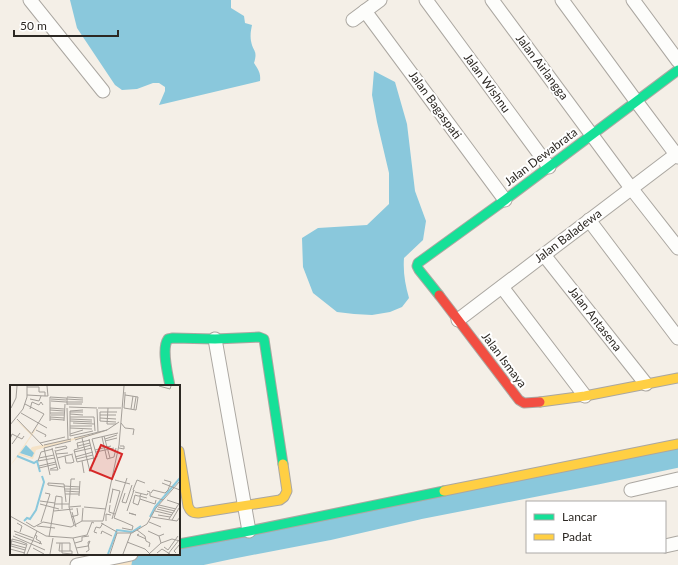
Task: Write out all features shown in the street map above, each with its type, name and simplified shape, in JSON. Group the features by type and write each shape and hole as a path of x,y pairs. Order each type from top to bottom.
{"street":[{"path":"30,0 103,91"},
{"path":"353,20 380,0"},
{"name":"Jalan Wishnu","path":"426,0 549,167"},
{"name":"Jalan Airlangga","path":"492,0 678,248"},
{"path":"562,0 636,102 677,155"},
{"path":"633,0 678,61"},
{"name":"Jalan Bagaspati","path":"365,11 505,200"},
{"name":"Jalan Dewabrata","path":"418,263 505,200 678,70"},
{"name":"Jalan Baladewa","path":"458,320 677,155"},
{"path":"589,220 678,338"},
{"name":"Jalan Antasena","path":"544,255 646,384"},
{"name":"Jalan Ismaya","path":"418,263 417,266 419,270 519,400 524,403 585,396 678,378"},
{"path":"502,287 585,396"},
{"path":"170,385 165,351 166,342 168,340 173,338 215,339 259,337 264,339 286,482 286,494 284,498 280,500 198,514 193,513 189,511 185,495 180,458"},
{"path":"215,339 249,531"},
{"path":"180,544 678,444"},
{"path":"631,490 678,480"},
{"path":"666,546 678,543"},
{"path":"77,565 126,555"}],"shaded area":[{"path":"678,444 678,455 418,507 327,528 235,545 145,565 82,565 131,555 180,555 180,545"}],"water":[{"path":"70,0 231,0 231,8 244,16 245,23 252,25 251,37 255,53 254,63 260,73 260,81 159,105 165,91 165,87 159,83 153,83 137,89 122,90 115,85 77,28"},
{"path":"374,71 395,82 407,124 415,191 426,221 423,240 404,258 406,288 409,298 402,307 390,312 372,315 337,312 313,293 303,267 302,238 318,228 367,225 389,204 389,173 372,95"}],"waterway":[{"path":"144,565 327,528 418,507 678,455"}],"traffic: fast":[{"path":"439,295 419,270 417,266 418,263 505,200 678,70"},
{"path":"170,385 165,355 166,343 168,339 259,337 264,339 283,464"},
{"path":"180,544 444,491"}],"traffic: slow":[{"path":"540,402 585,396 678,378"},
{"path":"444,491 678,444"},
{"path":"180,457 188,506 196,513 280,500 284,497 287,491 283,464"}],"traffic: jam":[{"path":"439,295 519,400 524,403 540,402"}]}
